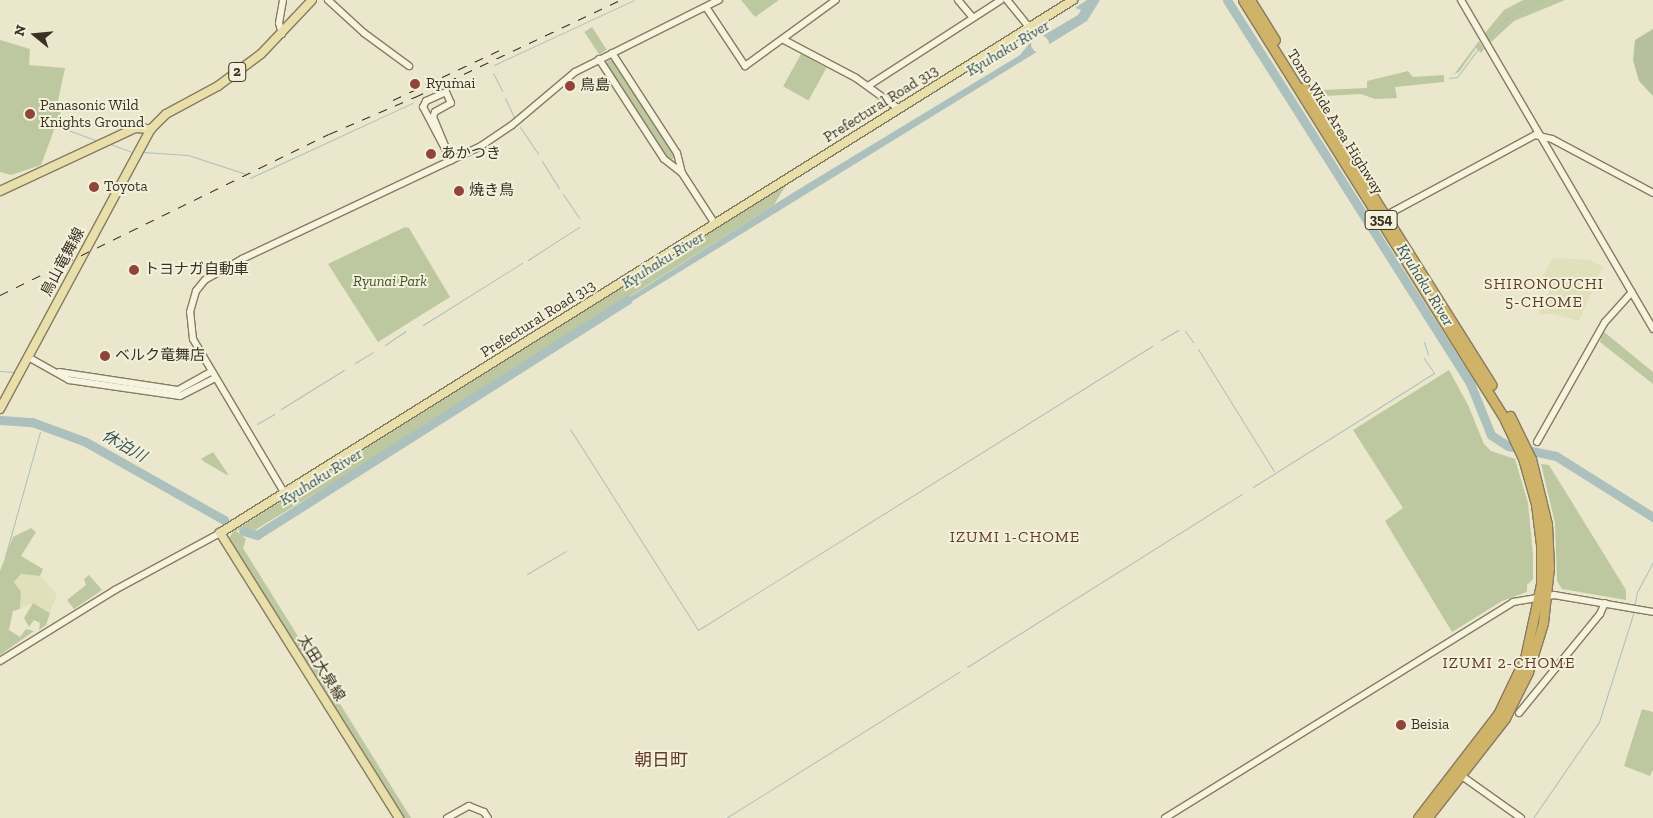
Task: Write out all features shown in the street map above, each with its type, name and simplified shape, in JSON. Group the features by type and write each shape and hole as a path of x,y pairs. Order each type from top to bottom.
{"highway":[{"name":"Tomo Wide Area Highway","path":"1242,0 1383,217"},
{"name":"Tomo Wide Area Highway","path":"1250,0 1520,442 1527,458 1540,526 1544,596 1517,679 1498,714 1427,818"},
{"name":"Tomo Wide Area Highway","path":"1418,818 1458,773"}],"main road":[{"name":"2","path":"151,129 166,114 234,75 282,34 312,0"},
{"name":"Prefectural Road 313","path":"220,533 1073,0"},
{"path":"0,191 134,128 151,129"},
{"name":"鳥山竜舞線","path":"0,409 151,129"},
{"name":"太田大泉線","path":"220,533 398,818"}],"street":[{"path":"282,34 280,23 283,0"},
{"path":"328,0 364,33 409,66"},
{"path":"285,494 193,339 189,322 194,296 205,280 242,259 451,160 500,134 560,82 599,59 719,0"},
{"path":"706,8 744,66 784,40 836,0"},
{"path":"958,0 973,18"},
{"path":"868,86 1002,0"},
{"path":"1008,0 1029,28"},
{"path":"1461,0 1653,329"},
{"path":"784,40 868,86 899,109"},
{"path":"612,53 677,153 682,174"},
{"path":"599,59 664,159 682,174 715,224"},
{"path":"446,92 450,104 435,112 433,117 451,160 424,107 426,101 446,92"},
{"path":"1383,217 1526,137 1540,135 1653,193"},
{"path":"1537,442 1605,322 1632,292"},
{"path":"28,357 69,380 180,396 213,375"},
{"path":"0,661 115,590 220,533"},
{"path":"1165,818 1490,614 1513,602 1544,596 1605,603 1653,612"},
{"path":"1519,713 1600,614 1605,603"},
{"path":"1458,773 1521,818"},
{"path":"448,818 469,806 484,812 488,818"}],"green space":[{"path":"741,0 779,0 755,17"},
{"path":"1523,0 1565,0 1514,21 1490,43 1485,33 1504,10"},
{"path":"592,27 607,50 599,55 584,32"},
{"path":"1653,29 1653,96 1639,81 1633,60 1635,40"},
{"name":"Panasonic Wild Knights Ground","path":"0,40 30,49 29,65 65,68 58,101 64,103 41,165 11,175 0,172"},
{"path":"1479,41 1484,49 1481,53 1476,48 1459,72 1449,76 1455,73"},
{"path":"801,54 826,68 808,100 783,86"},
{"path":"613,58 671,148 675,157 670,161 603,64"},
{"path":"1408,71 1413,77 1444,75 1444,82 1395,87 1397,98 1375,99 1361,94 1324,96 1321,90 1367,88 1367,81"},
{"path":"786,185 774,205 397,444 253,531 241,528 236,531 246,539 243,548 411,818 402,818 228,539 234,531"},
{"name":"Ryunai Park","path":"405,227 409,228 450,297 378,342 328,264"},
{"path":"1553,258 1590,260 1603,267 1579,321 1553,314 1538,314 1553,283 1542,277"},
{"path":"1603,331 1653,372 1653,384 1600,342"},
{"path":"1449,370 1468,405 1484,444 1491,451 1515,459 1528,503 1533,555 1533,579 1527,585 1527,592 1502,601 1452,632 1385,521 1403,508 1353,430"},
{"path":"213,452 228,474 227,475 201,459"},
{"path":"1541,464 1549,465 1626,590 1626,600 1562,589 1557,581 1555,523"},
{"path":"31,528 36,532 21,556 43,569 40,576 21,574 14,582 21,592 20,609 13,611 9,630 20,637 26,629 34,631 0,655 0,571 13,537"},
{"path":"21,574 40,576 57,594 50,612 33,603 20,608 21,592 14,582"},
{"path":"89,575 102,590 74,609 67,600 86,585 84,579"},
{"path":"33,603 50,613 46,625 39,630 40,623 34,620 29,627 24,618"},
{"path":"1642,709 1653,712 1653,770 1650,776 1624,766"}],"shaded area":[{"path":"1087,0 1100,0 1087,21 621,308 619,304 791,194 1020,55 1029,44 1078,15 1081,10 1075,8"}],"pier":[{"path":"1040,35 1046,38 1049,44 1046,50 1040,53 1034,50 1031,44 1034,38"}],"waterway":[{"path":"494,65 634,0"},
{"name":"Kyuhaku River","path":"1227,0 1470,383 1491,435 1508,446 1556,456 1653,517"},
{"path":"1489,37 1514,12 1541,0"},
{"path":"1449,78 1457,77 1477,50"},
{"path":"493,73 502,91"},
{"path":"505,98 514,117"},
{"path":"250,178 412,103"},
{"path":"520,127 538,154"},
{"path":"65,129 96,140"},
{"path":"110,144 132,152"},
{"path":"143,152 188,155 246,174"},
{"path":"542,161 559,188"},
{"path":"563,194 579,218"},
{"path":"528,260 579,227"},
{"path":"423,325 522,263"},
{"name":"Kyuhaku River","path":"243,531 257,535 628,300"},
{"path":"1161,340 1178,330"},
{"path":"385,345 406,331"},
{"path":"1185,331 1193,342"},
{"path":"1424,342 1428,354"},
{"path":"570,429 698,630 1152,346"},
{"path":"1198,349 1274,471"},
{"path":"355,363 373,352"},
{"path":"1253,487 1434,373 1424,358"},
{"path":"281,409 344,370"},
{"path":"0,371 15,372"},
{"path":"257,424 274,414"},
{"name":"休泊川","path":"1,420 32,422 84,441 224,520"},
{"path":"5,557 40,432"},
{"path":"967,667 1242,494"},
{"path":"527,574 566,551"},
{"path":"1634,607 1637,592 1653,562"},
{"path":"1533,818 1599,722 1634,611"},
{"path":"726,818 960,671"}],"railway":[{"path":"0,295 329,134 415,97 620,0"},
{"path":"393,100 506,47"}],"place":[{"name":"Ryumai","path":"415,84"},
{"name":"鳥島","path":"570,86"},
{"name":"Panasonic Wild Knights Ground","path":"30,114"},
{"name":"あかつき","path":"431,154"},
{"name":"Toyota","path":"94,187"},
{"name":"焼き鳥","path":"459,191"},
{"name":"トヨナガ自動車","path":"134,270"},
{"name":"ベルク竜舞店","path":"105,356"},
{"name":"Beisia","path":"1401,725"}],"district":[{"name":"SHIRONOUCHI 5-CHOME","path":"1544,293"},
{"name":"IZUMI 1-CHOME","path":"1015,537"},
{"name":"IZUMI 2-CHOME","path":"1509,663"},
{"name":"朝日町","path":"661,760"}]}
